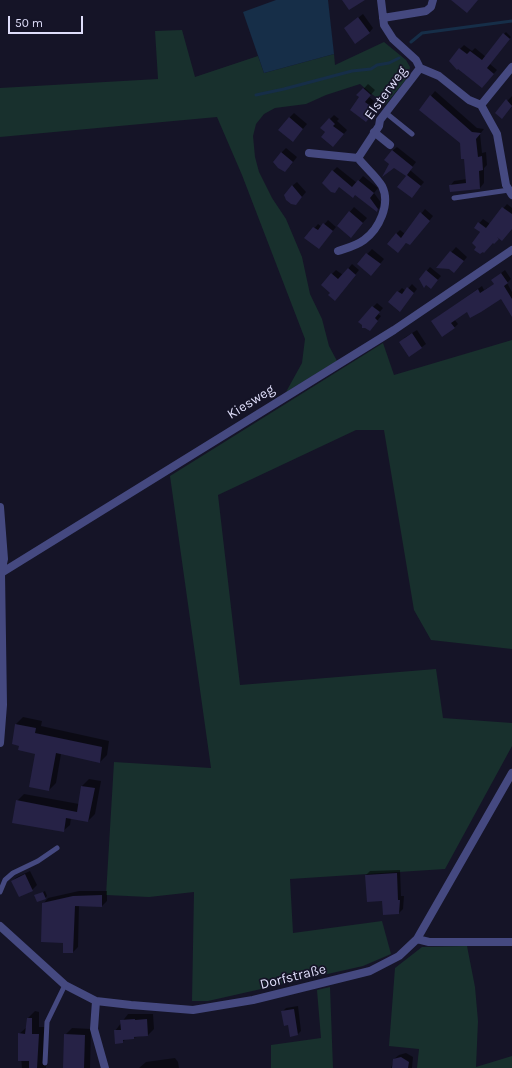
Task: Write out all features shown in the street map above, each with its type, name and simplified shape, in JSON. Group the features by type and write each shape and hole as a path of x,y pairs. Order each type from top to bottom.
{"street":[{"path":"381,0 384,25 392,39 416,60 420,68 439,76 469,100 482,104 496,134 506,185 510,192"},
{"path":"383,18 426,11 431,8 433,0"},
{"path":"482,104 512,67"},
{"name":"Elsterweg","path":"358,158 379,126 380,120 420,68"},
{"name":"Elsterweg","path":"374,132 390,145"},
{"path":"309,153 358,158 382,187 385,206 379,223 364,240 350,248 338,251"},
{"name":"Kiesweg","path":"0,573 394,330 512,250"},
{"path":"0,507 4,559 0,573 3,705 0,743"},
{"name":"Dorfstraße","path":"0,926 66,985 96,1000 131,1005 193,1010 253,1000 370,971 399,956 417,939 512,773"},
{"path":"417,939 429,942 512,942"},
{"path":"96,1000 94,1029 105,1068"}],"lane":[{"path":"386,113 412,134"},
{"path":"454,198 510,192"},
{"path":"0,892 5,880 57,848"},
{"path":"45,1063 47,1022 66,985"}],"green space":[{"path":"182,30 195,77 258,56 264,73 334,54 335,65 384,42 406,60 410,67 408,77 385,105 360,84 326,95 306,104 275,108 264,114 256,124 253,136 255,157 259,172 272,198 286,219 302,257 310,294 322,319 329,346 337,361 286,392 302,363 305,339 242,175 217,117 0,137 0,88 158,79 155,31"},
{"path":"512,340 512,649 431,640 414,610 384,430 356,430 218,495 240,685 436,669 443,718 512,723 512,746 445,869 290,879 293,933 382,921 391,954 363,966 208,1001 192,1001 194,892 149,897 106,895 114,762 211,768 170,476 383,343 394,375"},
{"path":"467,946 475,987 478,1021 476,1067 512,1056 512,1068 417,1068 419,1049 389,1046 395,968 422,947"},
{"path":"330,987 333,1068 271,1068 271,1045 321,1038 317,990"}],"water":[{"path":"276,0 328,0 334,54 264,73 243,12"}],"building":[{"path":"342,0 365,0 349,10"},
{"path":"451,0 478,0 467,13"},
{"path":"358,17 370,33 355,44 344,28"},
{"path":"503,33 510,39 487,68 494,74 482,88 458,69 457,70 449,61 459,48 467,54 470,51 482,60"},
{"path":"363,88 371,95 365,102 376,110 366,122 350,110 359,97 356,95"},
{"path":"430,95 472,132 481,133 476,139 478,157 482,156 483,170 479,171 480,189 450,192 449,185 466,183 464,159 461,159 460,143 419,110"},
{"path":"506,99 512,106 502,119 495,113"},
{"path":"289,117 303,129 293,142 278,130"},
{"path":"329,118 335,124 333,126 344,134 333,147 321,137 325,132 320,128"},
{"path":"392,150 413,167 407,175 421,186 412,198 397,187 406,176 394,168 382,177 389,164 384,160"},
{"path":"281,152 293,162 285,172 278,168 273,162"},
{"path":"332,170 352,187 358,180 374,193 370,198 378,209 377,212 355,195 353,198 339,187 335,193 331,192 322,183"},
{"path":"292,185 302,197 296,205 291,204 286,200 284,195"},
{"path":"502,207 512,214 512,229 502,241 497,237 499,239 484,253 483,252 480,254 474,250 476,247 472,243 480,232 474,228 478,222 486,228"},
{"path":"349,211 363,223 351,238 337,226"},
{"path":"420,212 430,221 410,245 406,243 398,253 387,244 396,233 401,238"},
{"path":"323,223 333,231 319,249 304,238 313,227 318,230"},
{"path":"450,251 464,261 454,273 449,269 436,268"},
{"path":"366,253 381,264 371,276 357,264"},
{"path":"348,268 356,275 335,301 328,295 330,293 321,285 331,273 338,279"},
{"path":"426,270 438,280 431,289 426,285 424,288 419,279"},
{"path":"501,273 508,283 504,286 512,299 512,317 501,299 470,318 467,312 451,323 455,328 442,337 431,321 478,289 480,293 494,284 491,280"},
{"path":"407,287 414,293 400,312 388,302 397,291 402,294"},
{"path":"372,306 380,312 375,318 378,321 370,331 362,328 362,325 358,322"},
{"path":"412,333 422,348 409,357 399,342"},
{"path":"15,724 36,728 35,733 102,747 100,763 56,753 49,791 29,787 35,754 18,750 19,746 12,744"},
{"path":"81,786 95,788 88,822 66,818 64,832 12,823 16,800 77,812"},
{"path":"397,873 398,900 400,900 399,914 383,915 382,901 367,902 365,875"},
{"path":"25,874 33,891 19,897 11,881"},
{"path":"43,892 46,899 37,902 34,895"},
{"path":"102,895 102,907 75,906 73,953 63,953 63,943 41,942 42,903 73,896"},
{"path":"294,1009 298,1035 290,1037 288,1025 284,1026 281,1011"},
{"path":"27,1018 32,1018 32,1034 39,1034 37,1068 29,1068 29,1061 18,1061 18,1033 25,1034"},
{"path":"147,1019 148,1036 134,1037 134,1039 123,1040 123,1043 115,1044 114,1030 121,1030 120,1020"},
{"path":"64,1034 85,1035 84,1068 63,1068"},
{"path":"401,1057 409,1062 408,1068 392,1068 393,1059"}],"waterway":[{"path":"411,42 422,33 512,21"},
{"path":"256,95 352,71 371,69 377,65 389,63 399,58"}]}
